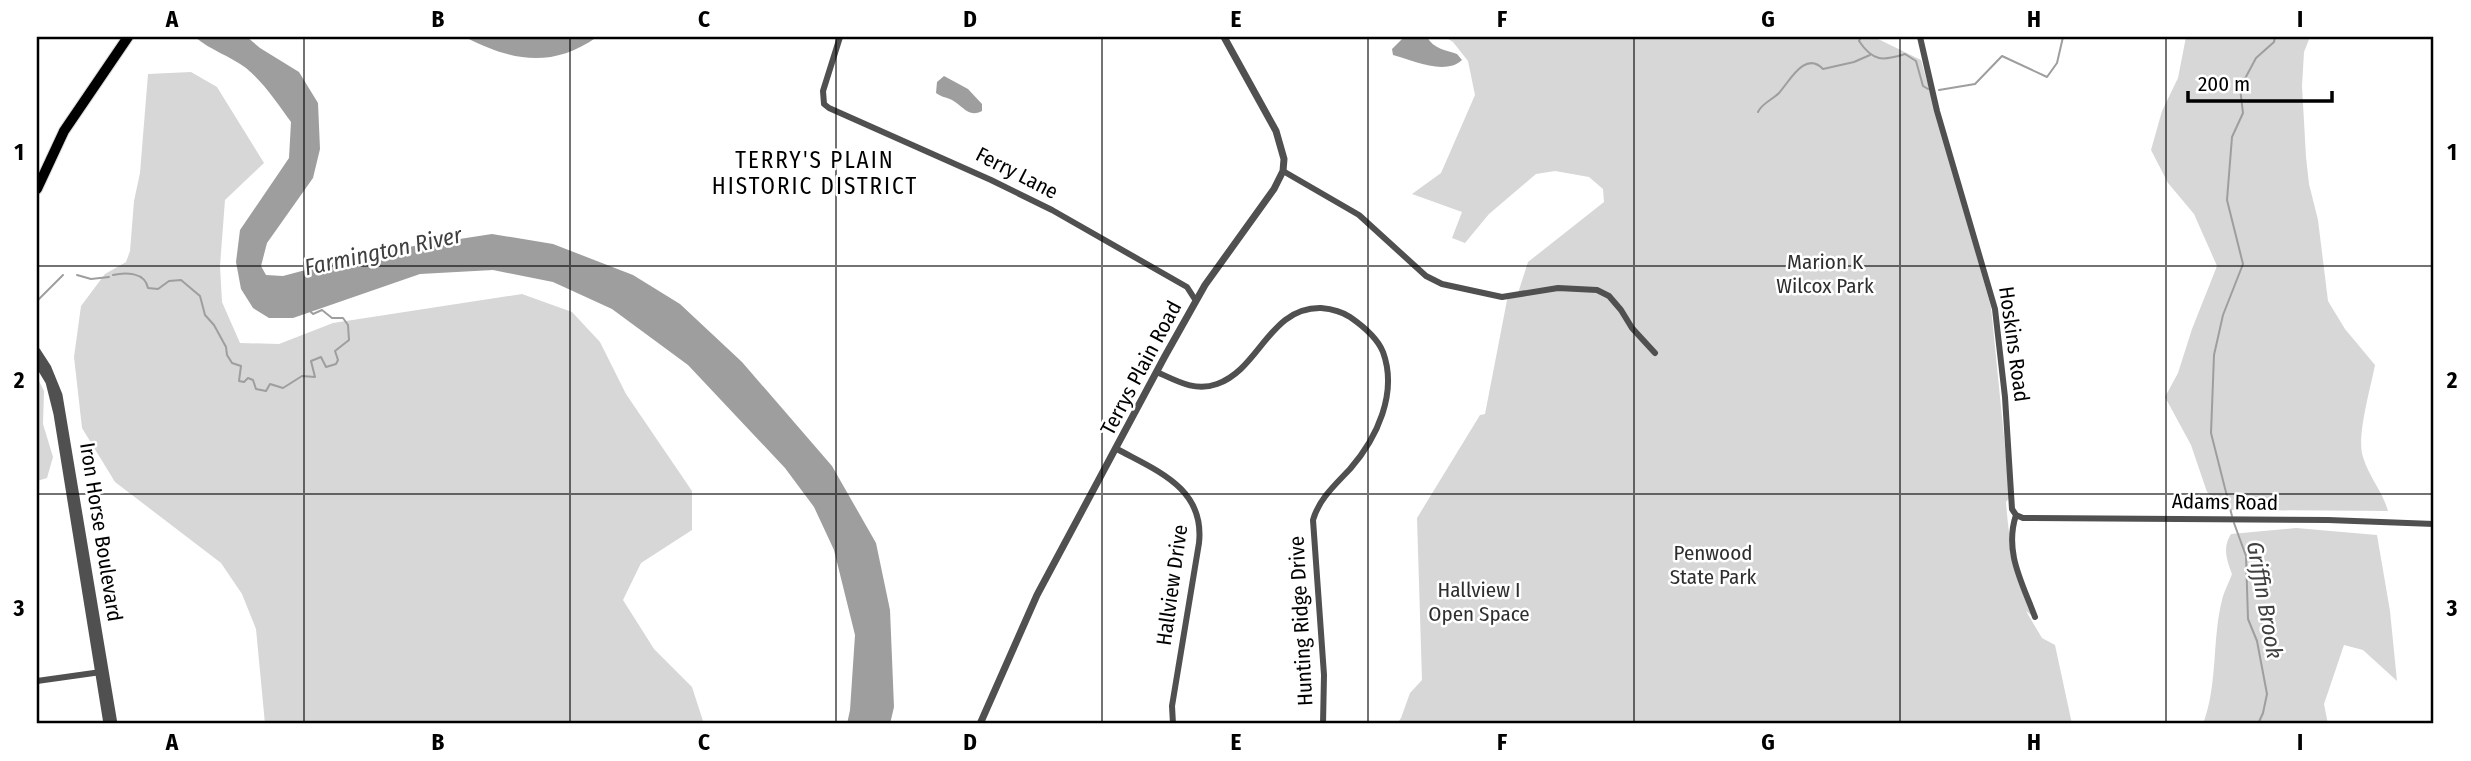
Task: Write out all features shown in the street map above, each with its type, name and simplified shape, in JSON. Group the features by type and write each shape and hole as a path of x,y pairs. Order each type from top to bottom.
{"highway":[{"path":"37,189 64,131 128,37"}],"street":[{"name":"Ferry Lane","path":"840,37 823,90 824,104 834,111 991,180 1052,211 1187,287 1196,301"},
{"path":"1224,37 1276,131 1284,159 1283,171 1359,215 1426,276 1442,284 1502,297 1559,288 1597,290 1609,296 1655,354"},
{"name":"Hoskins Road","path":"1920,37 1937,111 1993,299 2006,397 2012,509 2016,515 2012,527 2012,551 2035,617"},
{"name":"Terrys Plain Road","path":"980,724 1037,595 1157,372 1205,285 1275,190 1283,171"},
{"path":"1187,287 1205,285"},
{"name":"Hunting Ridge Drive","path":"1157,372 1188,386 1216,385 1244,369 1267,337 1283,321 1298,312 1314,308 1333,309 1348,316 1371,335 1382,351 1387,370 1387,393 1377,429 1356,461 1320,504 1313,520 1324,676 1324,724"},
{"name":"Iron Horse Boulevard","path":"37,351 48,368 59,395 103,672 107,724"},
{"name":"Iron Horse Boulevard","path":"37,362 49,382 57,414 114,724"},
{"name":"Hallview Drive","path":"1117,449 1177,483 1199,518 1199,543 1172,706 1173,724"},
{"name":"Adams Road","path":"2016,515 2023,518 2328,520 2434,524"},
{"path":"37,681 103,672"}],"green space":[{"path":"1445,37 1874,37 1921,60 1991,307 2010,497 2006,502 2007,517 2014,560 2032,616 2026,611 2042,638 2055,645 2072,724 1397,724 1410,693 1422,680 1417,518 1480,415 1485,414 1508,295 1518,293 1528,262 1604,202 1603,189 1589,177 1555,171 1536,174 1489,214 1465,243 1452,238 1462,212 1412,194 1441,173 1475,95 1468,61 1453,42"},
{"path":"2186,37 2310,37 2304,52 2302,86 2306,157 2309,184 2318,220 2328,301 2345,329 2375,365 2361,448 2388,511 2228,510 2207,492 2191,445 2165,397 2178,373 2217,266 2194,214 2168,183 2151,150 2162,111 2178,78"},
{"path":"191,72 217,87 264,163 225,200 220,266 222,302 240,343 279,344 333,323 522,294 572,312 600,342 626,394 692,491 692,530 641,563 623,600 654,649 692,687 704,724 265,724 256,629 242,594 221,563 115,482 82,428 74,357 81,306 105,274 126,262 130,251 148,74"},
{"path":"37,377 44,391 43,424 53,457 47,478 37,481"},
{"path":"2296,528 2377,535 2390,611 2397,681 2363,650 2344,645 2324,704 2328,724 2203,724 2211,694 2219,615 2232,574 2226,554 2228,539 2231,534"}],"shaded area":[{"path":"195,37 247,37 299,72 318,103 320,149 313,178 267,243 261,266 266,275 283,276 414,246 492,234 553,244 633,275 680,304 742,362 832,466 876,543 890,610 894,707 890,724 847,724 855,635 834,550 814,507 785,468 688,365 612,309 553,282 493,270 420,274 293,318 269,318 253,308 241,289 236,262 240,230 289,158 291,122 253,74"},
{"path":"465,37 597,37 564,54 531,58 499,52"},
{"path":"1404,37 1427,37 1436,47 1457,54 1462,60 1455,65 1438,67 1393,55 1392,49"},
{"path":"944,76 968,89 982,104 982,111 969,112 936,93 937,82"}],"waterway":[{"path":"1861,37 1859,41 1874,56 1890,58 1905,54 1916,61 1923,86 1928,89"},
{"path":"1939,90 1975,84 2002,56 2047,77 2057,63 2063,37"},
{"name":"Griffin Brook","path":"2232,516 2211,433 2214,355 2223,315 2243,264 2227,200 2232,137 2243,113 2240,88 2256,58 2274,42 2275,37"},
{"path":"1758,112 1804,65 1816,64 1823,69 1854,62 1870,55"},
{"path":"113,275 134,274 143,279 148,288 158,289 169,281 181,280 200,296 205,315 214,325 226,347 227,355 232,363 241,366 239,381 244,382 248,378 253,380 256,389 266,391 270,384 283,388 302,376 315,377 311,361 321,357 326,367 336,364 338,360 335,351 349,340 348,325 343,318 332,318 322,310 313,314 310,311"},
{"path":"37,301 63,275"},
{"path":"77,275 91,279 109,277"},
{"name":"Griffin Brook","path":"2234,523 2246,556 2248,619 2257,641 2267,694 2258,724"}],"district":[{"name":"TERRY'S PLAIN HISTORIC DISTRICT","path":"815,173"}],"water label":[{"name":"Farmington River","path":"383,251"}],"park label":[{"name":"Marion K Wilcox Park","path":"1825,274"},
{"name":"Penwood State Park","path":"1713,565"},
{"name":"Hallview I Open Space","path":"1479,602"}]}
